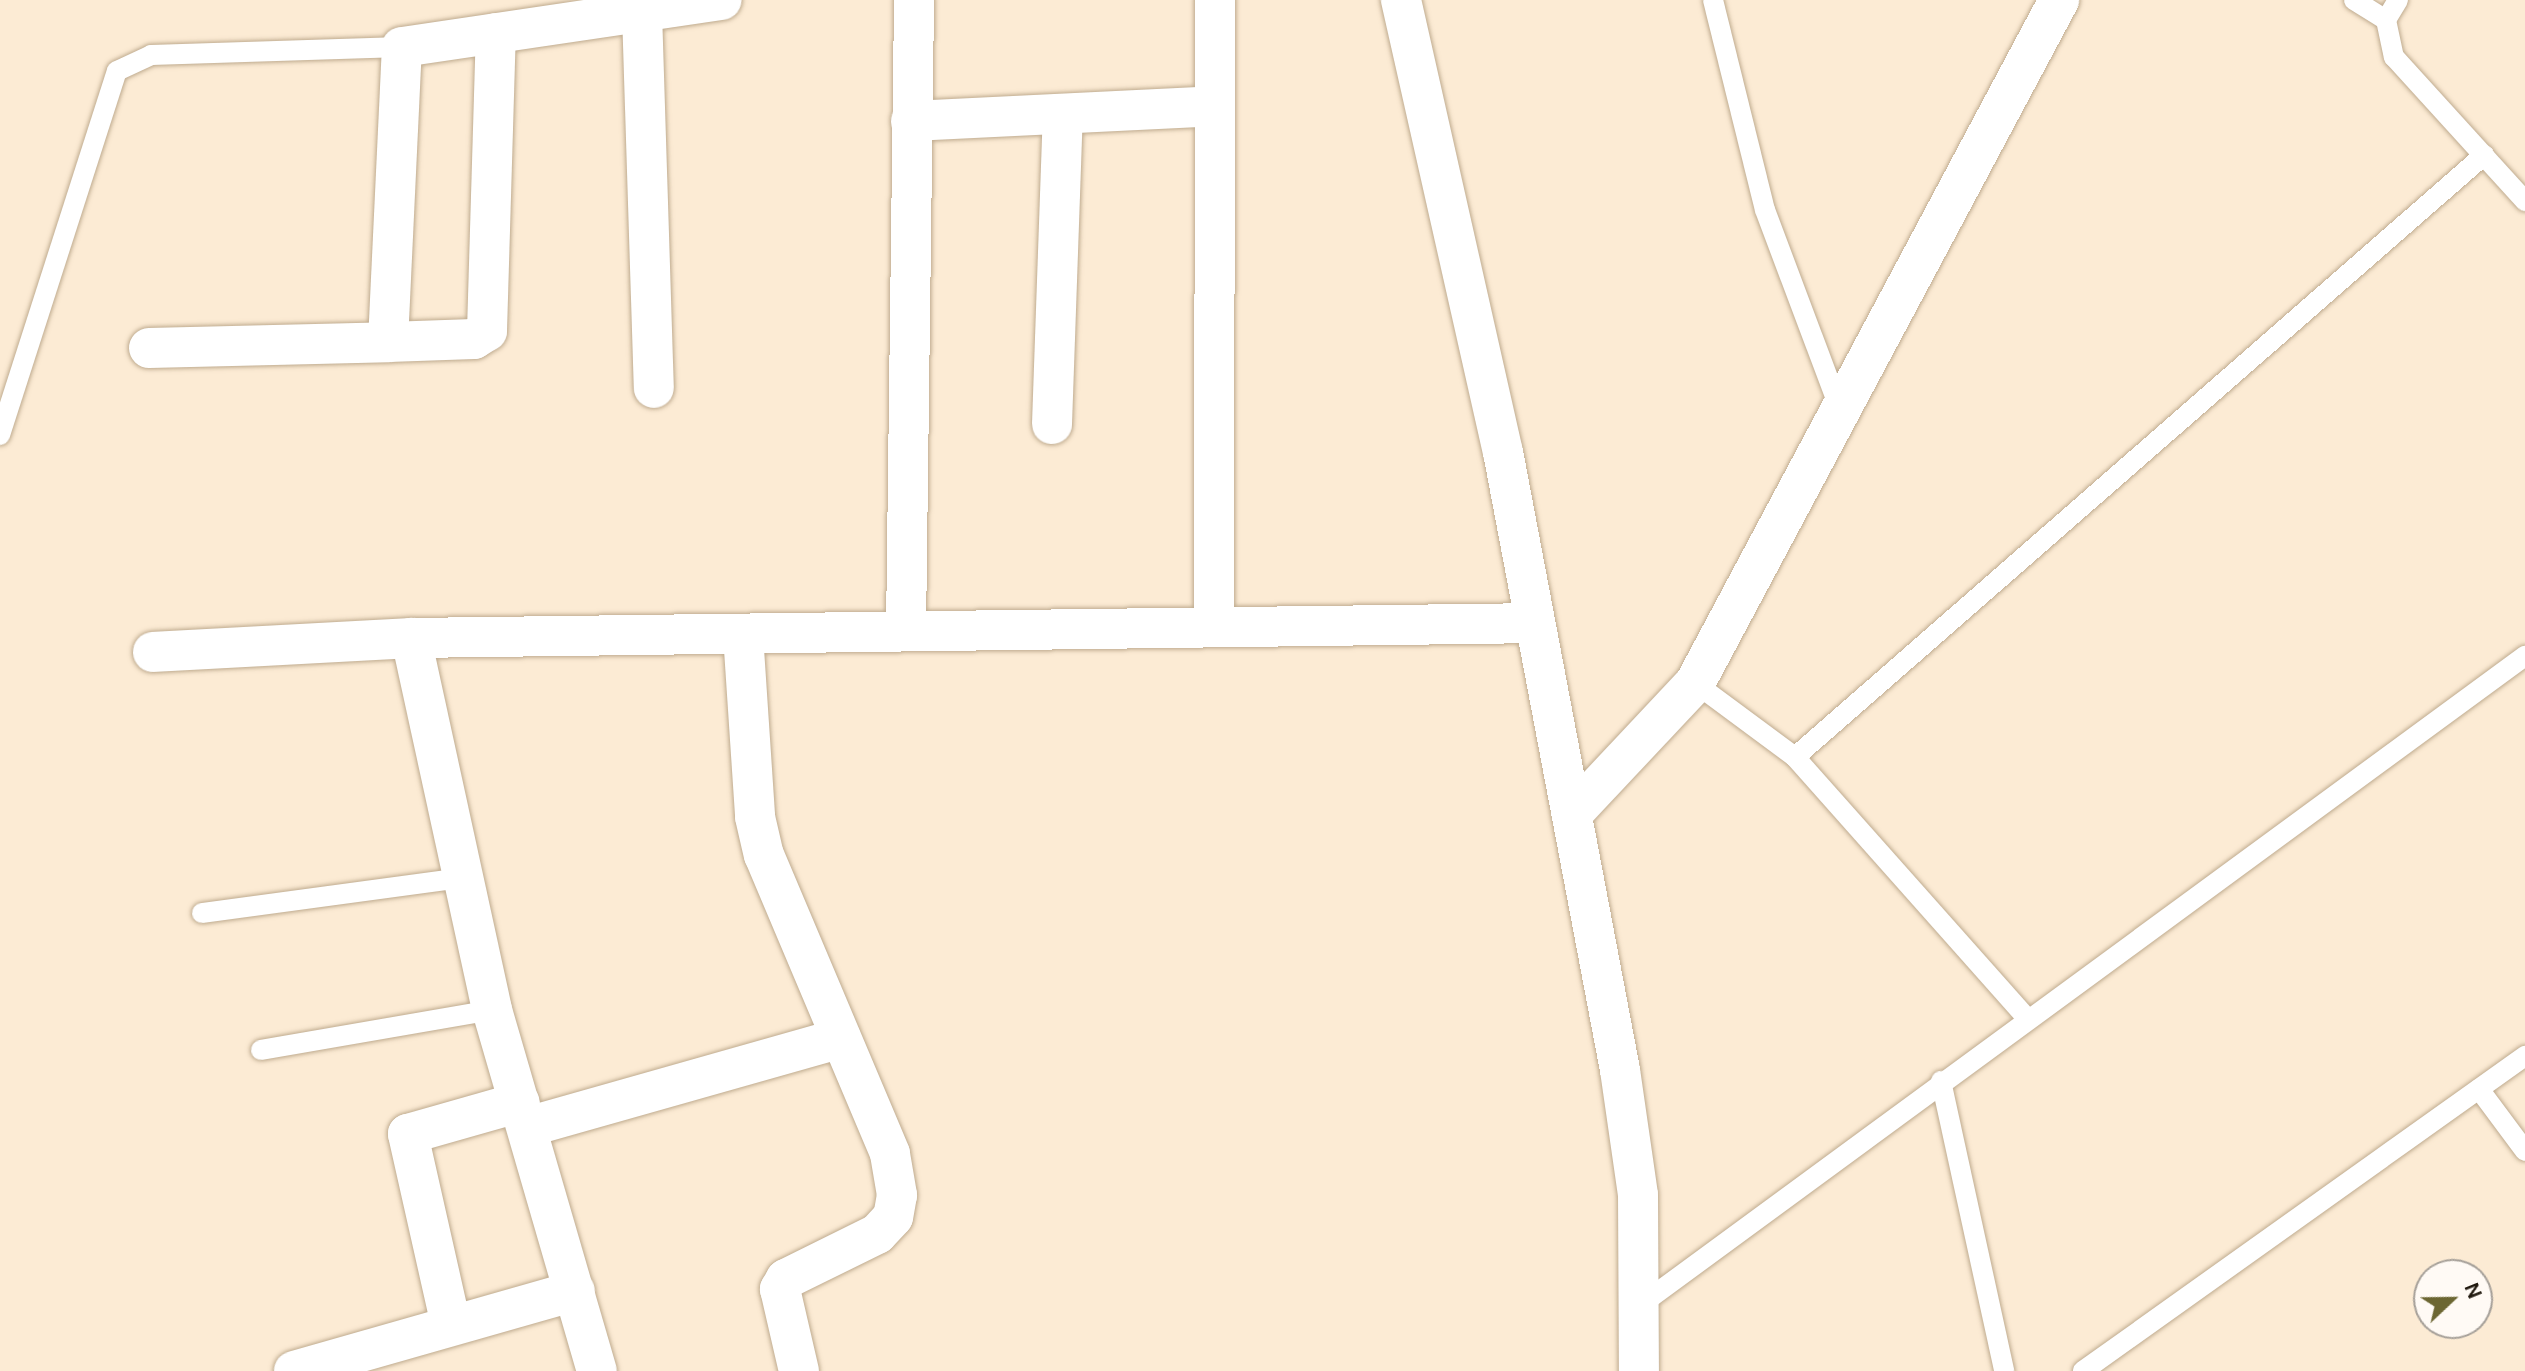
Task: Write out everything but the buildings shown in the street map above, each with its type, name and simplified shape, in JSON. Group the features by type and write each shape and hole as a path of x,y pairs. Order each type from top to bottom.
{"street":[{"path":"388,342 402,47 722,0"},
{"path":"906,631 914,0"},
{"path":"1214,627 1215,0"},
{"path":"1401,0 1535,623 1572,814 1638,1195 1639,1371"},
{"path":"1572,814 1695,683 2059,0"},
{"path":"642,12 654,388"},
{"path":"149,348 474,339 487,331 496,33"},
{"path":"911,121 1215,106"},
{"path":"1052,424 1063,114"},
{"path":"153,652 411,638 1535,623"},
{"path":"743,634 758,830 890,1154 897,1195 893,1217 877,1234 786,1279 780,1289 799,1371"},
{"path":"411,638 492,1010 597,1371"},
{"path":"451,1325 408,1134 523,1115 841,1038"},
{"path":"299,1370 575,1291"}],"lane":[{"path":"1713,0 1765,210 1840,410"},
{"path":"2354,0 2386,20"},
{"path":"2398,0 2386,20 2394,57 2484,155 2521,190"},
{"path":"0,435 117,71 151,55 402,47"},
{"path":"1795,757 2484,155"},
{"path":"1639,1306 1941,1081 2525,656"},
{"path":"1695,683 1795,757 2027,1018"},
{"path":"202,913 462,878"},
{"path":"261,1050 492,1010"},
{"path":"2083,1371 2525,1056"},
{"path":"1941,1081 2004,1371"},
{"path":"2479,1089 2525,1151"}]}
